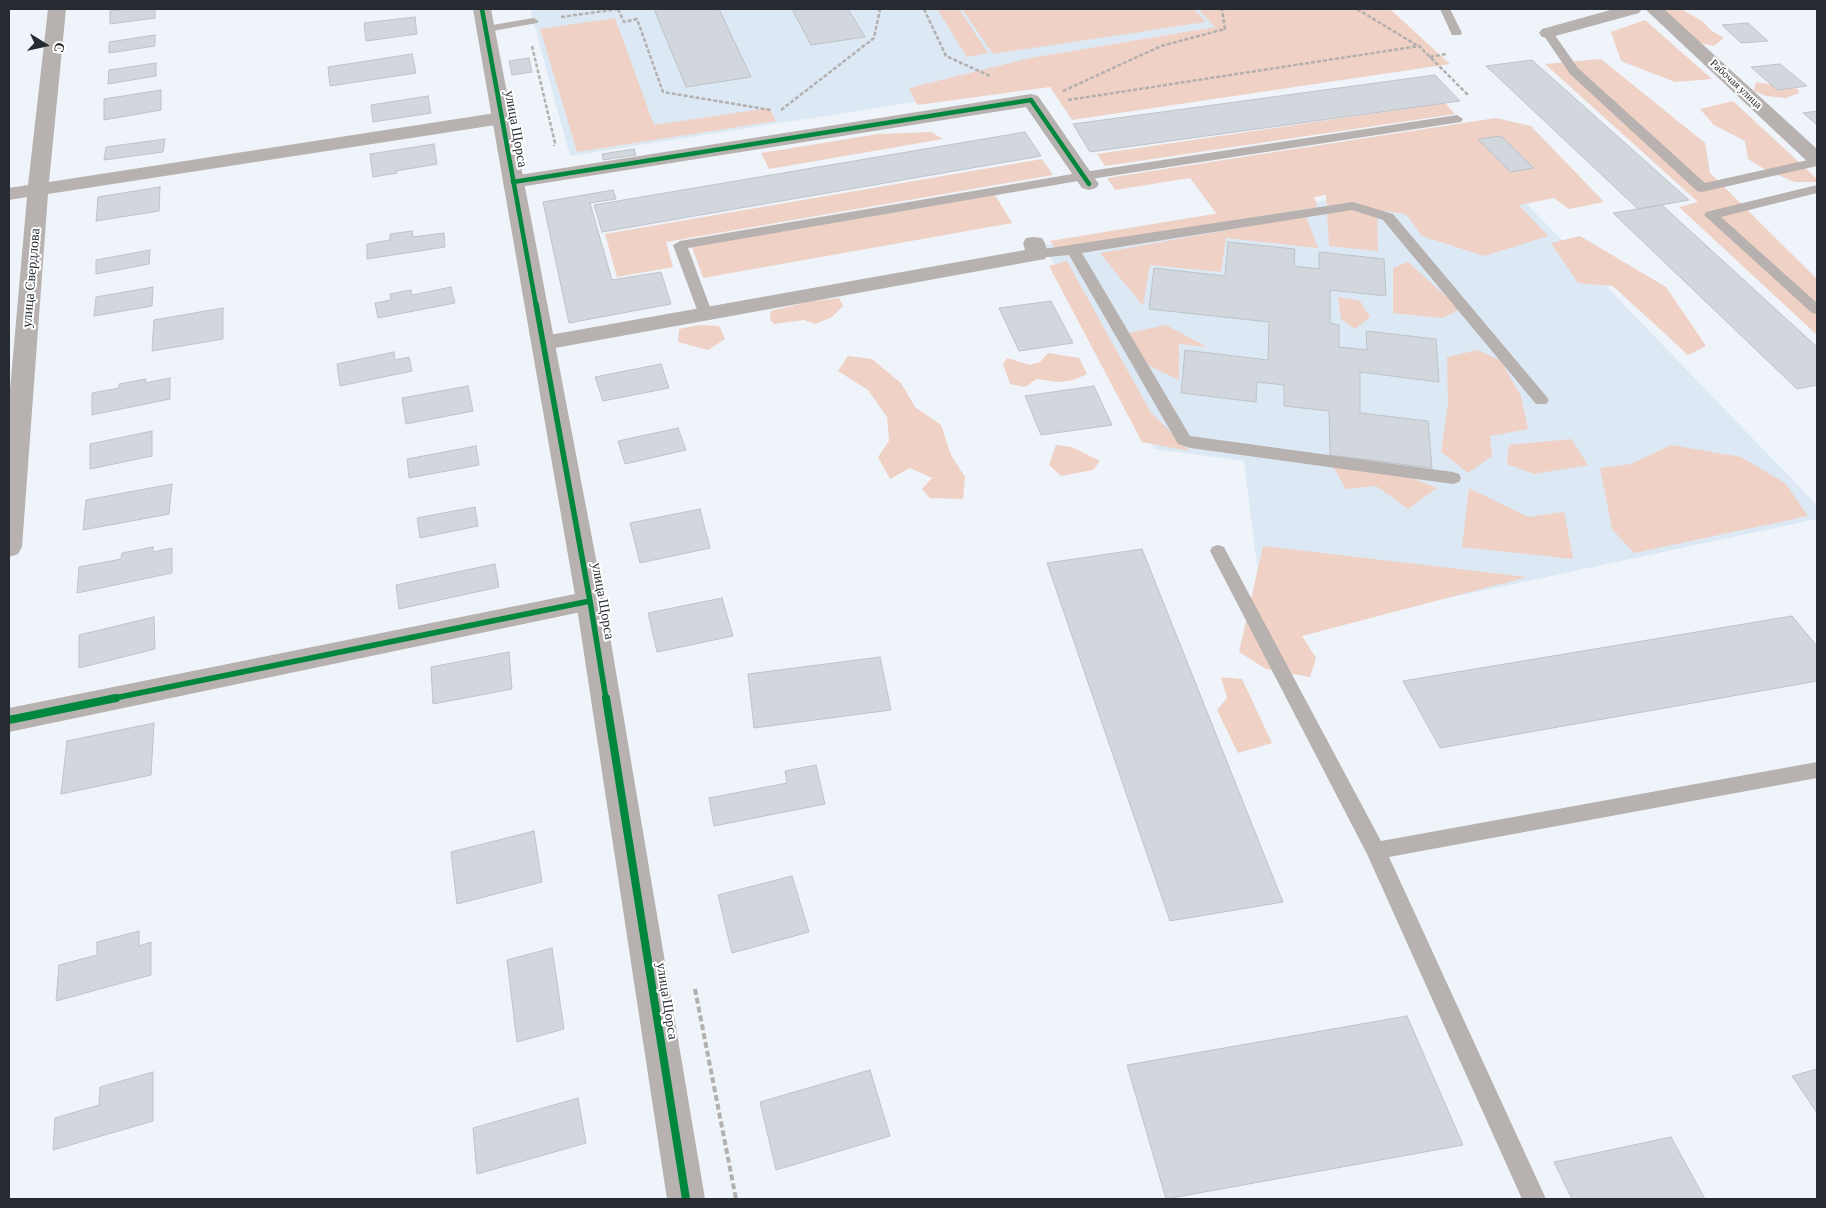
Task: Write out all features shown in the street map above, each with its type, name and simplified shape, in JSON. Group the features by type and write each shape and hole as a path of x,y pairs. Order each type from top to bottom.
{"street":[{"name":"улица Свердлова","path":"9,547 38,189 57,9"},
{"path":"1548,33 1633,9"},
{"name":"Рабочая улица","path":"1654,9 1817,161"},
{"name":"улица Щорса","path":"484,19 590,601 686,1199"},
{"path":"513,182 1031,100 1086,180"},
{"path":"9,194 502,118"},
{"path":"544,343 706,315 1036,248"},
{"path":"9,720 590,601"}],"lane":[{"path":"1445,9 1456,33"},
{"path":"484,19 533,21"},
{"path":"1548,33 1574,71 1702,188 1817,161"},
{"path":"706,315 680,245 1458,118"},
{"path":"1817,189 1711,215 1817,310"},
{"path":"1036,248 1073,250 1354,206 1388,217 1541,400"},
{"path":"1073,250 1184,440 1190,443 1453,478"},
{"path":"1218,551 1376,851 1534,1199"},
{"path":"1376,851 1817,770"}],"path":[{"path":"533,21 619,9 624,22 637,19 663,92 779,112 874,38 880,9"},
{"path":"924,9 946,56 996,79"},
{"path":"1036,106 1071,86 1161,46 1225,29 1222,9"},
{"path":"1357,9 1418,46 1486,113 1458,118"},
{"path":"1036,106 1418,46"},
{"path":"1429,57 1452,54"},
{"path":"779,112 782,117"}],"shaded area":[{"path":"530,9 1227,9 1259,48 570,156"},
{"path":"937,9 959,9 988,53 967,57"},
{"path":"962,9 1194,9 1206,22 993,54"},
{"path":"1198,9 1390,9 1450,64 1072,120 1050,87 917,105 909,88 1030,58 1215,27"},
{"path":"1662,9 1681,9 1702,21 1712,31 1724,38 1714,46 1696,42 1689,38"},
{"path":"615,18 654,125 769,108 776,121 577,152 540,29"},
{"path":"1645,20 1712,79 1675,82 1621,61 1611,32"},
{"path":"1601,59 1705,143 1710,173 1817,279 1817,335 1679,207 1698,202 1545,64"},
{"path":"1756,82 1798,89 1799,93 1786,98 1766,96 1754,91"},
{"path":"1733,101 1817,179 1817,182 1795,182 1766,170 1748,159 1745,141 1714,125 1700,109"},
{"path":"1445,103 1455,114 1105,166 1097,154"},
{"path":"1496,118 1531,126 1604,202 1569,209 1554,198 1519,205 1548,236 1484,256 1422,236 1406,214 1377,210 1378,251 1329,246 1326,195 1314,197 1318,207 1056,249 1050,241 1220,213 1216,213 1190,178 1115,190 1107,178"},
{"path":"931,132 943,139 769,169 761,153 878,134"},
{"path":"1042,159 1053,175 666,242 673,267 617,277 605,234"},
{"path":"1497,173 1817,505 1817,519 1266,637 1244,461 1154,449 1044,245"},
{"path":"995,195 1012,223 703,278 692,247"},
{"path":"1306,216 1318,248 1226,238 1221,272 1150,265 1143,306 1100,253"},
{"path":"1580,236 1666,287 1706,346 1688,355 1613,286 1578,283 1551,243"},
{"path":"1067,261 1150,411 1189,451 1142,442 1049,266"},
{"path":"1408,262 1460,309 1443,318 1393,313 1393,268"},
{"path":"1338,297 1360,301 1370,317 1355,329 1341,319"},
{"path":"839,298 843,306 832,317 815,324 804,320 774,324 770,319 771,311 807,302"},
{"path":"700,325 719,326 725,339 708,350 678,342 679,329"},
{"path":"1166,325 1207,347 1179,344 1179,380 1150,366 1132,360 1123,334"},
{"path":"1478,350 1501,361 1521,396 1528,429 1490,436 1492,456 1468,473 1441,452 1448,404 1447,357"},
{"path":"1048,353 1079,358 1087,374 1074,380 1058,382 1037,379 1025,387 1010,384 1003,364 1007,358 1030,365 1040,362"},
{"path":"848,356 872,359 901,383 915,407 941,425 951,455 965,477 963,499 930,498 922,489 932,478 910,468 890,479 878,457 889,441 887,417 868,390 838,371"},
{"path":"1571,439 1588,465 1534,474 1507,464 1509,445"},
{"path":"1056,445 1072,447 1100,461 1093,470 1061,476 1049,465"},
{"path":"1671,445 1741,457 1785,483 1808,516 1634,553 1612,529 1600,468 1631,464"},
{"path":"1328,458 1376,464 1437,488 1408,509 1376,486 1346,489"},
{"path":"1469,488 1528,517 1564,512 1573,559 1462,547"},
{"path":"1263,546 1527,577 1302,636 1316,658 1310,677 1266,669 1239,652"},
{"path":"1221,677 1242,679 1272,743 1238,753 1217,710 1227,698"}],"building":[{"path":"155,9 155,18 110,24 110,11"},
{"path":"654,9 719,9 751,77 686,87"},
{"path":"792,9 848,9 865,37 811,45"},
{"path":"415,17 417,34 366,41 364,23"},
{"path":"1748,23 1768,41 1741,43 1722,25"},
{"path":"155,35 155,46 109,53 109,42"},
{"path":"412,54 416,73 330,86 328,67"},
{"path":"529,58 532,72 512,75 509,61"},
{"path":"1532,60 1689,200 1638,209 1486,66"},
{"path":"156,63 156,76 108,84 109,70"},
{"path":"1780,64 1807,86 1777,90 1751,67"},
{"path":"1435,75 1460,101 1090,152 1073,124"},
{"path":"161,90 161,110 104,120 104,99"},
{"path":"428,96 431,113 373,122 371,105"},
{"path":"1817,111 1817,125 1803,113"},
{"path":"1025,132 1041,156 602,232 594,205"},
{"path":"1501,136 1534,168 1510,172 1478,139"},
{"path":"165,139 163,152 104,160 106,147"},
{"path":"434,144 437,164 373,177 370,154"},
{"path":"634,149 636,155 603,160 602,154"},
{"path":"160,187 159,211 96,221 98,197"},
{"path":"613,190 616,199 590,203 612,280 661,272 671,304 569,323 543,202"},
{"path":"1662,205 1817,347 1817,385 1797,389 1613,213"},
{"path":"412,231 413,237 444,233 445,247 367,259 367,244 390,240 390,234"},
{"path":"1228,242 1295,249 1294,266 1319,269 1319,252 1384,259 1386,296 1330,290 1330,323 1339,325 1339,347 1367,350 1366,331 1436,339 1439,382 1360,372 1360,413 1428,421 1432,468 1330,455 1329,411 1284,406 1284,385 1257,382 1256,402 1181,393 1185,350 1268,360 1269,322 1149,309 1154,268 1225,276"},
{"path":"150,250 149,264 96,274 96,260"},
{"path":"153,287 152,306 94,316 96,297"},
{"path":"451,287 455,303 378,318 375,303 391,300 390,294 411,290 412,295"},
{"path":"1051,301 1073,343 1019,351 999,308"},
{"path":"223,308 223,339 152,351 154,320"},
{"path":"394,352 395,360 409,357 412,371 340,386 337,364"},
{"path":"661,364 669,388 603,401 595,377"},
{"path":"170,378 170,399 92,415 92,393 119,388 119,384 146,379 145,383"},
{"path":"468,386 473,411 406,424 402,398"},
{"path":"1094,386 1112,425 1041,435 1025,396"},
{"path":"678,428 686,450 625,464 618,441"},
{"path":"152,431 152,456 90,469 90,444"},
{"path":"476,446 479,465 409,478 407,459"},
{"path":"172,484 169,514 83,530 86,500"},
{"path":"475,507 478,526 420,538 417,518"},
{"path":"700,509 710,548 640,563 630,523"},
{"path":"153,547 153,552 172,548 172,573 77,593 79,567 121,559 122,553"},
{"path":"1142,549 1283,902 1170,921 1047,563"},
{"path":"495,564 499,587 399,609 396,585"},
{"path":"722,598 733,636 657,652 648,613"},
{"path":"1792,616 1817,646 1817,681 1440,748 1403,681"},
{"path":"154,617 155,649 79,668 79,635"},
{"path":"509,652 512,689 433,704 431,667"},
{"path":"880,657 891,710 754,728 748,674"},
{"path":"154,723 151,775 61,794 67,741"},
{"path":"816,765 825,804 714,826 709,798 787,783 785,771"},
{"path":"534,831 542,882 457,904 451,852"},
{"path":"792,876 809,932 732,953 718,895"},
{"path":"139,931 139,946 151,942 151,975 56,1001 59,965 97,955 97,942"},
{"path":"552,948 564,1029 517,1042 507,960"},
{"path":"1407,1016 1463,1145 1166,1199 1127,1065"},
{"path":"1817,1069 1817,1113 1792,1076"},
{"path":"870,1070 890,1136 776,1170 760,1102"},
{"path":"153,1072 153,1121 53,1150 55,1118 99,1105 100,1087"},
{"path":"578,1098 586,1143 477,1174 473,1128"},
{"path":"1671,1137 1705,1199 1572,1199 1554,1162"}],"cycle path":[{"path":"482,9 590,601 686,1199"},
{"path":"513,182 1031,100 1089,184"},
{"path":"9,720 590,601"}]}
